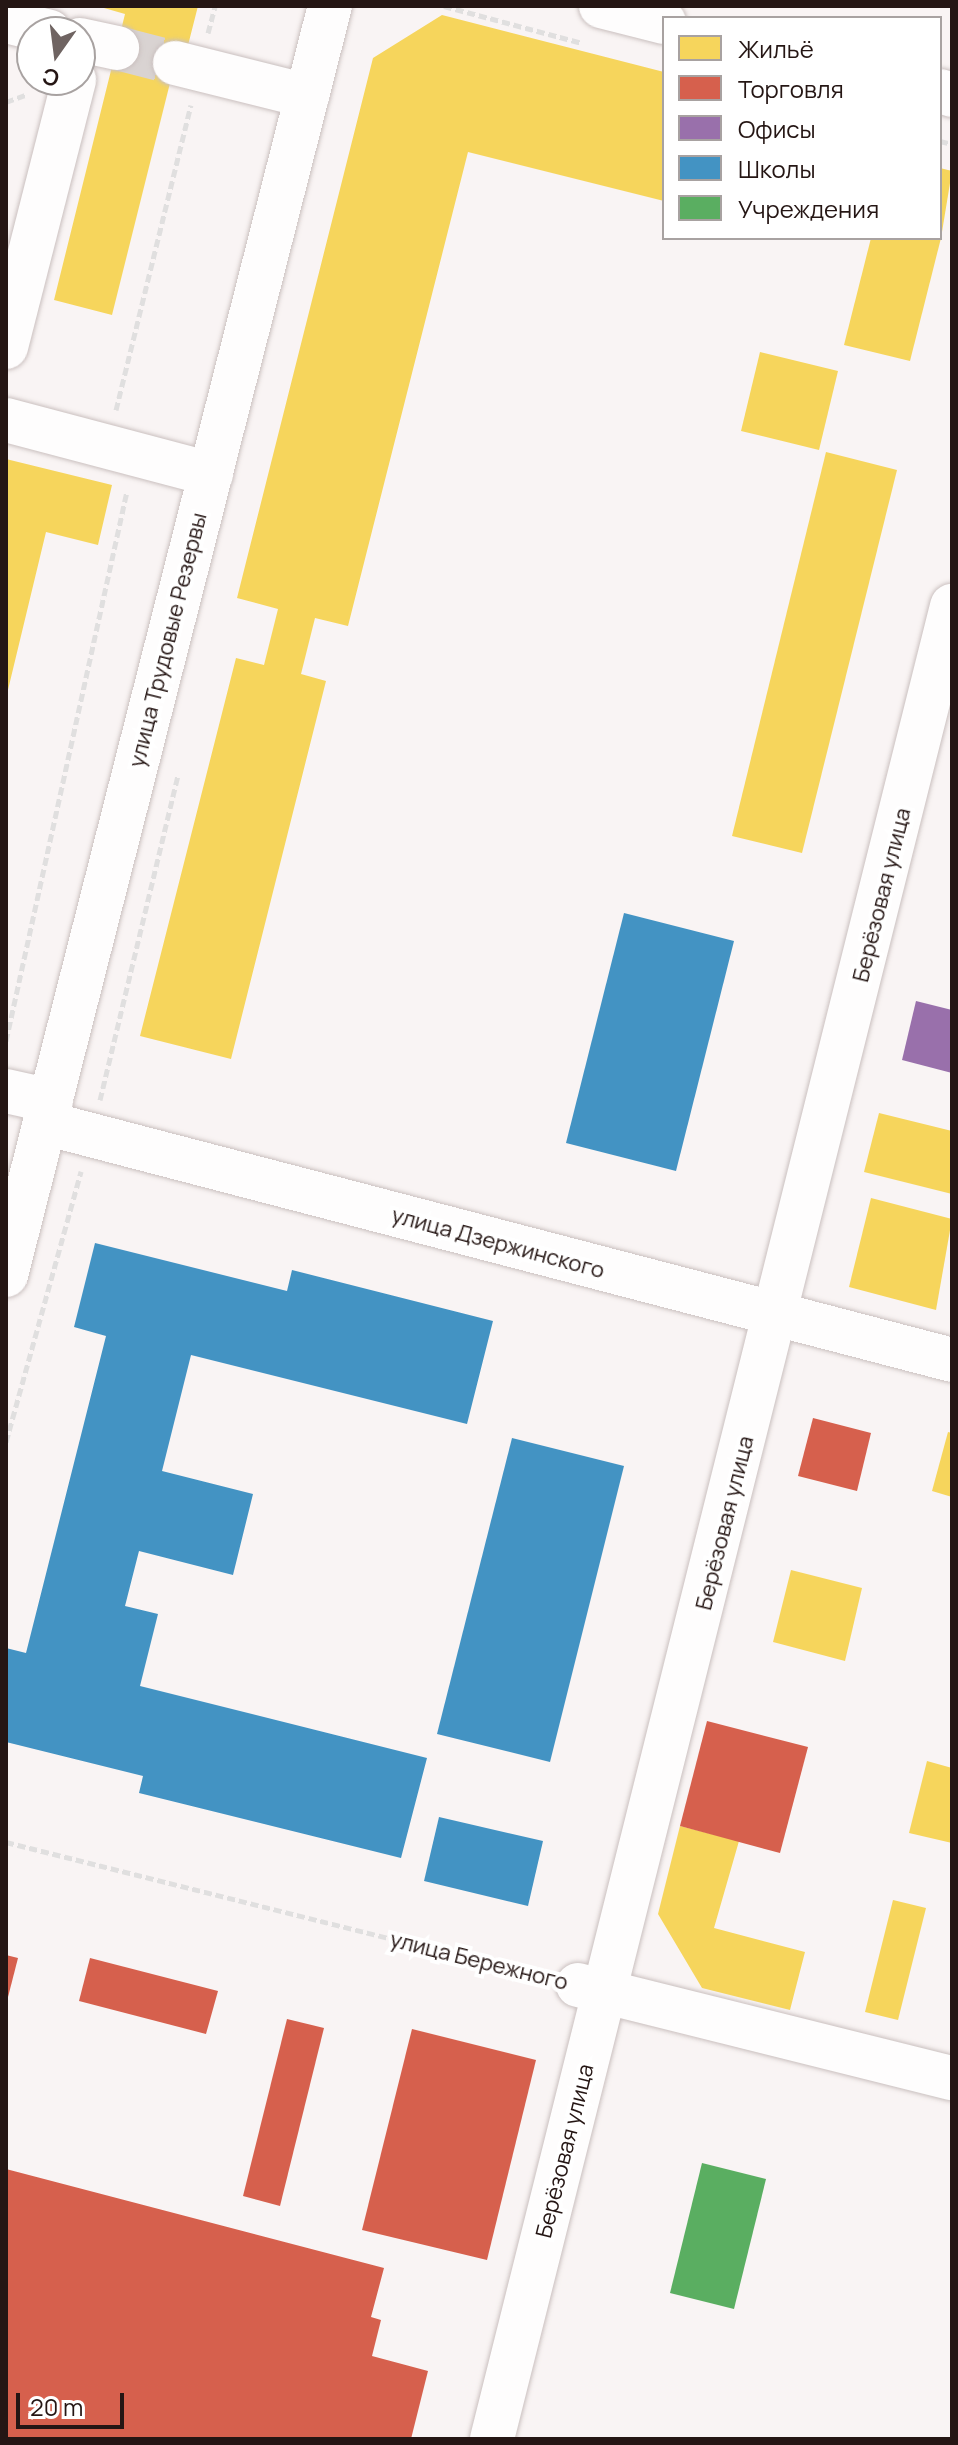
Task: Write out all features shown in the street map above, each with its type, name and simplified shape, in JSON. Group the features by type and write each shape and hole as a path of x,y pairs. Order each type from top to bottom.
{"street":[{"name":"улица Трудовые Резервы","path":"6,1275 330,6"},
{"path":"596,26 662,22"},
{"path":"187,66 307,96"},
{"path":"6,347 69,96"},
{"path":"6,420 211,474"},
{"name":"Берёзовая улица","path":"492,2439 590,1989 778,1316 952,606"},
{"name":"улица Дзержинского","path":"6,1091 48,1112 778,1316 952,1360"},
{"path":"590,1989 952,2078"}],"path":[{"path":"6,1041 121,450 187,66 215,6"},
{"path":"444,6 596,26"},
{"name":"улица Бережного","path":"6,1842 590,1989"}],"building: Жильё":[{"path":"97,6 198,6 183,65 175,63 112,315 54,300 125,14"},
{"path":"442,15 662,71 662,200 468,152 348,626 315,618 301,674 326,681 231,1059 140,1036 236,658 264,665 278,609 237,598 373,58"},
{"path":"942,168 952,171 942,232"},
{"path":"870,240 940,240 910,361 844,345"},
{"path":"760,352 838,371 819,450 741,431"},
{"path":"826,452 897,470 802,853 732,836"},
{"path":"6,459 112,485 98,545 46,532 7,694"},
{"path":"879,1113 952,1131 952,1194 864,1172"},
{"path":"871,1198 952,1219 936,1310 849,1287"},
{"path":"948,1432 952,1433 952,1497 932,1491"},
{"path":"791,1570 862,1588 845,1661 773,1642"},
{"path":"927,1761 952,1768 952,1843 909,1833"},
{"path":"680,1826 739,1841 714,1928 805,1952 790,2010 702,1988 658,1914"},
{"path":"893,1900 926,1908 898,2020 865,2012"}],"building: Торговля":[{"path":"813,1418 871,1433 857,1491 798,1476"},
{"path":"707,1721 808,1747 780,1853 680,1826"},
{"path":"6,1955 18,1958 7,2001 6,2001"},
{"path":"90,1958 218,1991 206,2034 79,2001"},
{"path":"287,2019 324,2028 280,2206 243,2196"},
{"path":"412,2029 536,2060 487,2260 362,2230"},
{"path":"6,2169 384,2268 371,2317 381,2320 372,2356 428,2371 411,2439 6,2439"}],"building: Офисы":[{"path":"916,1001 952,1010 952,1073 902,1060"}],"building: Школы":[{"path":"624,913 734,941 676,1171 566,1143"},
{"path":"95,1243 287,1291 292,1270 493,1321 467,1424 191,1355 162,1471 253,1494 233,1575 139,1551 125,1606 158,1614 140,1686 427,1758 401,1858 139,1793 143,1776 6,1742 6,1648 26,1653 106,1336 74,1327"},
{"path":"512,1438 624,1466 550,1762 437,1734"},
{"path":"439,1817 543,1841 528,1906 424,1881"}],"building: Учреждения":[{"path":"702,2163 766,2179 734,2309 670,2293"}],"tunnel":[{"path":"117,48 175,63"}]}
